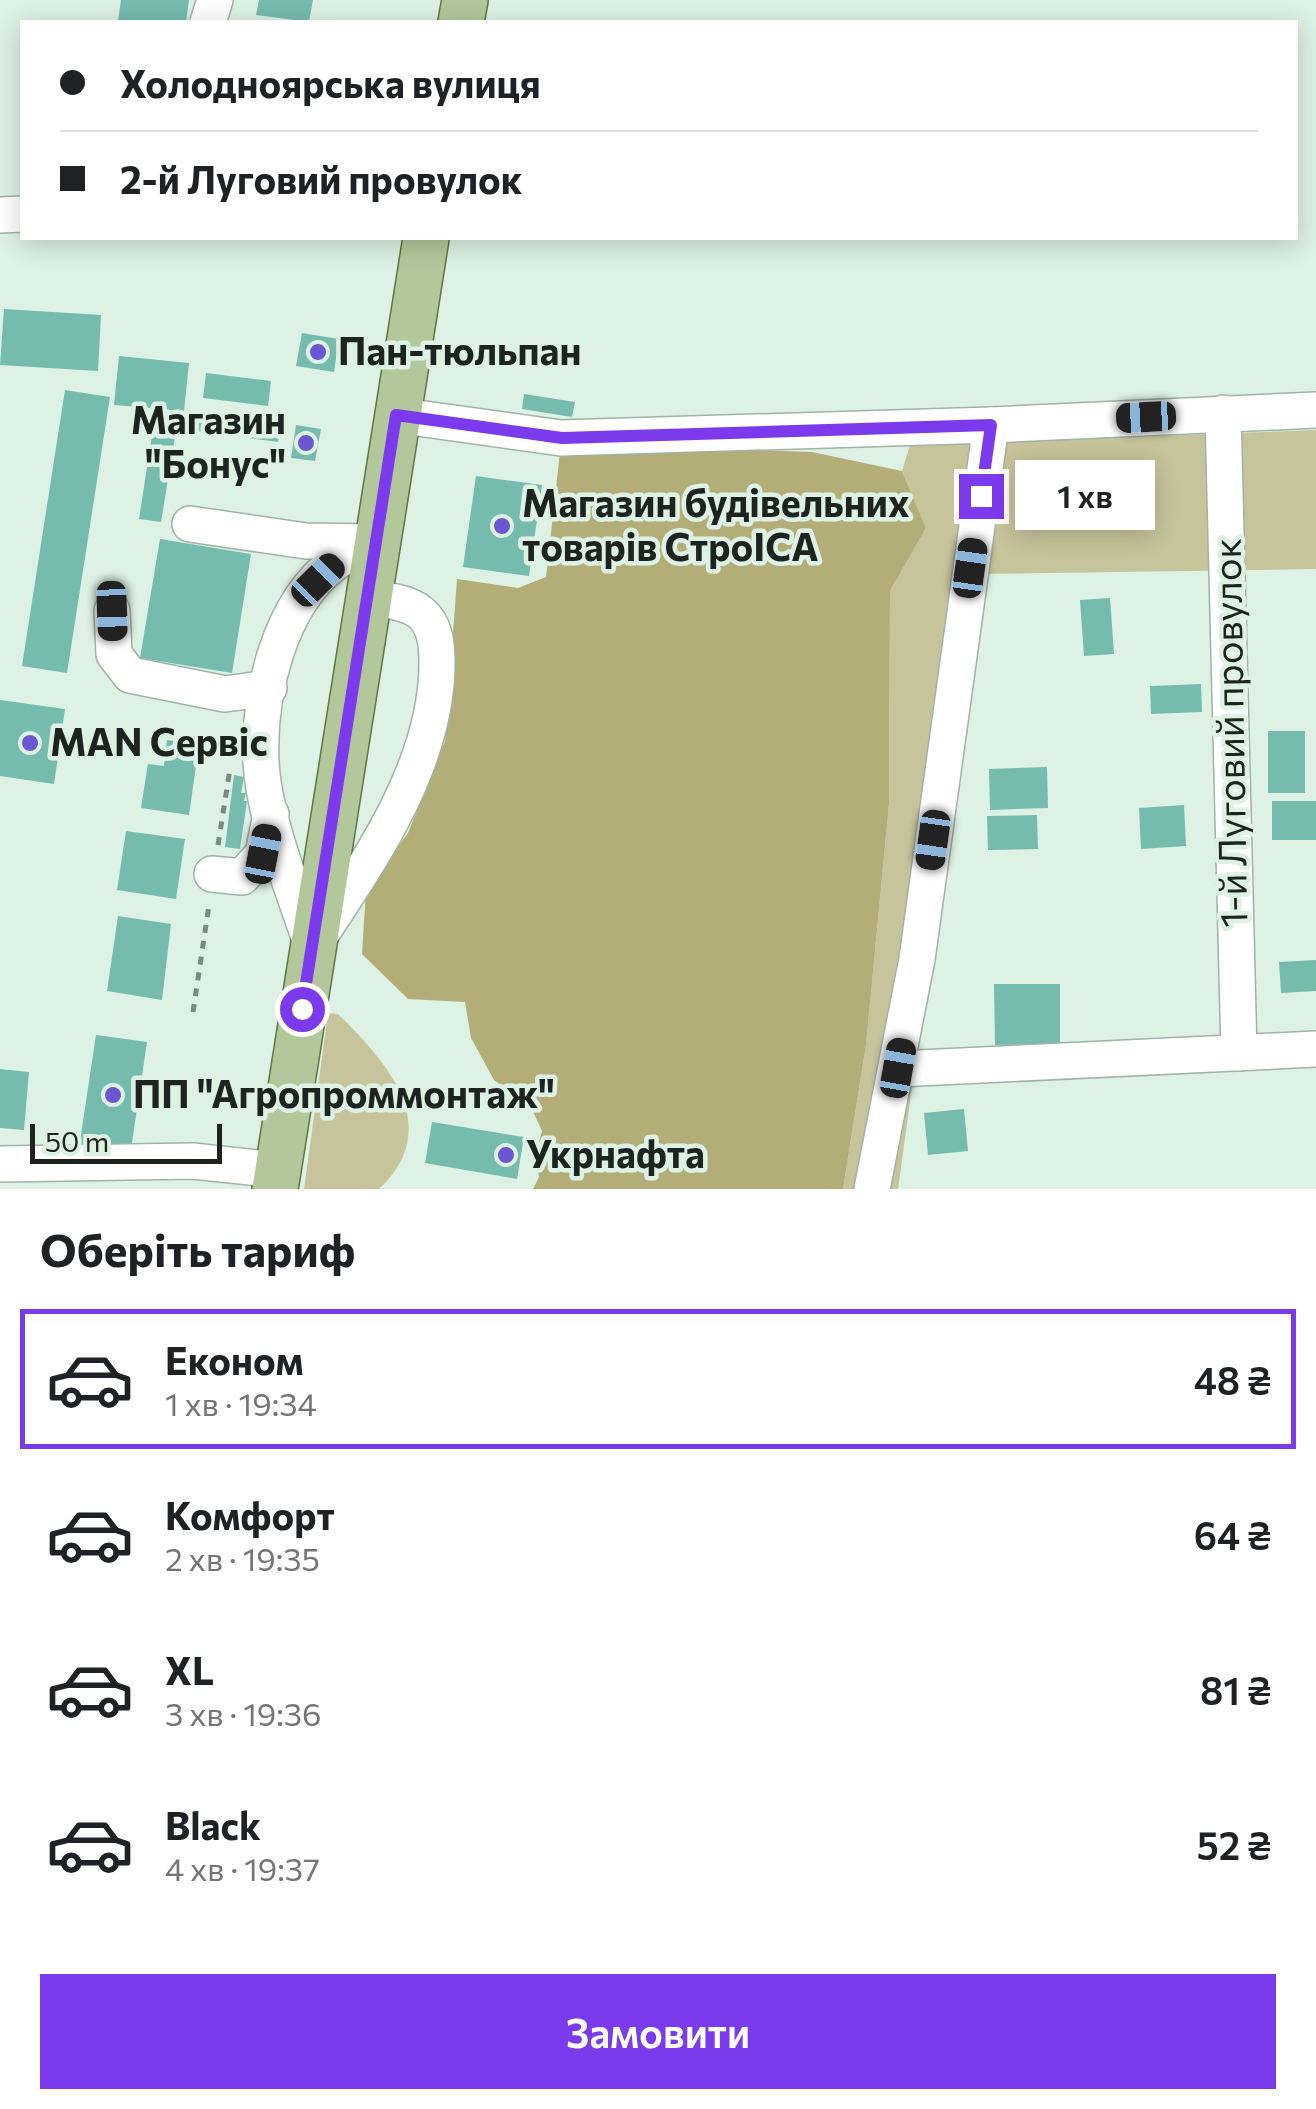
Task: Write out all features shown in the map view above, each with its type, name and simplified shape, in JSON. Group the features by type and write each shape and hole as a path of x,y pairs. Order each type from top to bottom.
{"main road":[{"path":"276,1180 426,240"}],"street":[{"path":"396,415 562,438 1316,410"},
{"name":"1-й Луговий провулок","path":"1222,413 1239,1054"},
{"path":"872,1189 917,959 991,425"},
{"path":"190,524 306,541 378,542"},
{"path":"312,946 261,764 268,688 272,665 300,599 336,562 378,542"},
{"path":"312,946 366,866 416,766 431,724 437,640 422,614 398,602 370,598"},
{"path":"112,611 114,654 130,675 225,694 268,688"},
{"path":"210,890 242,878 263,854 272,813"},
{"path":"898,1068 1316,1048"},
{"path":"0,1164 276,1180"}],"path":[{"path":"193,1012 210,890"}],"shaded area":[{"path":"1316,430 1316,569 983,574 898,1189 843,1189 866,1045 889,804 890,591 926,528 902,471 910,445"},
{"path":"670,447 812,452 902,471 926,528 890,591 889,804 866,1045 843,1189 533,1189 539,1177 536,1153 542,1131 532,1109 494,1080 471,1038 465,1002 408,999 362,954 366,890 408,833 445,741 457,579 518,588 546,577 560,452"},
{"path":"328,1013 338,1014 374,1053 402,1096 408,1119 407,1142 398,1166 379,1189 304,1189"}],"building":[{"path":"121,0 189,0 186,20 118,20"},
{"path":"259,0 313,0 309,20 256,15"},
{"path":"4,309 101,315 98,371 0,365"},
{"name":"Пан-тюльпан","path":"302,333 339,339 334,372 296,366"},
{"path":"119,356 189,363 184,411 114,405"},
{"path":"206,373 271,381 268,406 203,398"},
{"path":"65,390 110,397 67,673 22,666"},
{"path":"524,394 575,402 572,417 522,409"},
{"path":"190,411 281,422 278,442 187,430"},
{"path":"154,422 177,425 161,522 139,519"},
{"name":"Магазин \"Бонус\"","path":"296,425 321,429 315,461 291,458"},
{"name":"Магазин будівельних товарів СтроІСА","path":"476,476 542,485 529,576 463,567"},
{"path":"160,539 251,554 232,673 140,658"},
{"path":"1110,598 1114,654 1084,656 1080,600"},
{"path":"1201,684 1202,712 1151,714 1150,686"},
{"name":"MAN Сервіс","path":"0,700 65,709 54,784 0,776"},
{"path":"1268,731 1305,731 1305,793 1268,793"},
{"path":"167,740 199,745 189,815 141,808 148,764 164,766"},
{"path":"1047,767 1048,808 990,810 989,769"},
{"path":"234,775 244,777 241,793 246,793 247,801 240,849 225,847"},
{"path":"1272,801 1316,801 1316,840 1272,840"},
{"path":"1184,805 1186,846 1141,849 1139,808"},
{"path":"1037,815 1038,849 988,850 987,816"},
{"path":"126,831 185,839 176,899 117,890"},
{"path":"118,916 171,924 162,1000 107,991"},
{"path":"1316,960 1316,991 1281,993 1279,962"},
{"path":"994,984 1060,984 1060,1044 995,1045"},
{"name":"ПП \"Агропроммонтаж\"","path":"96,1035 147,1042 130,1156 79,1148"},
{"path":"0,1069 29,1072 24,1130 0,1128"},
{"path":"964,1109 968,1151 928,1155 924,1113"},
{"path":"432,1122 524,1137 517,1179 425,1163"}],"place":[{"name":"Пан-тюльпан","path":"318,352"},
{"name":"Магазин \"Бонус\"","path":"306,443"},
{"name":"Магазин будівельних товарів СтроІСА","path":"502,526"},
{"name":"MAN Сервіс","path":"30,743"},
{"name":"ПП \"Агропроммонтаж\"","path":"113,1095"},
{"name":"Укрнафта","path":"506,1155"}],"route":[{"path":"302,1009 396,415 562,438 991,425 981,496"}]}
